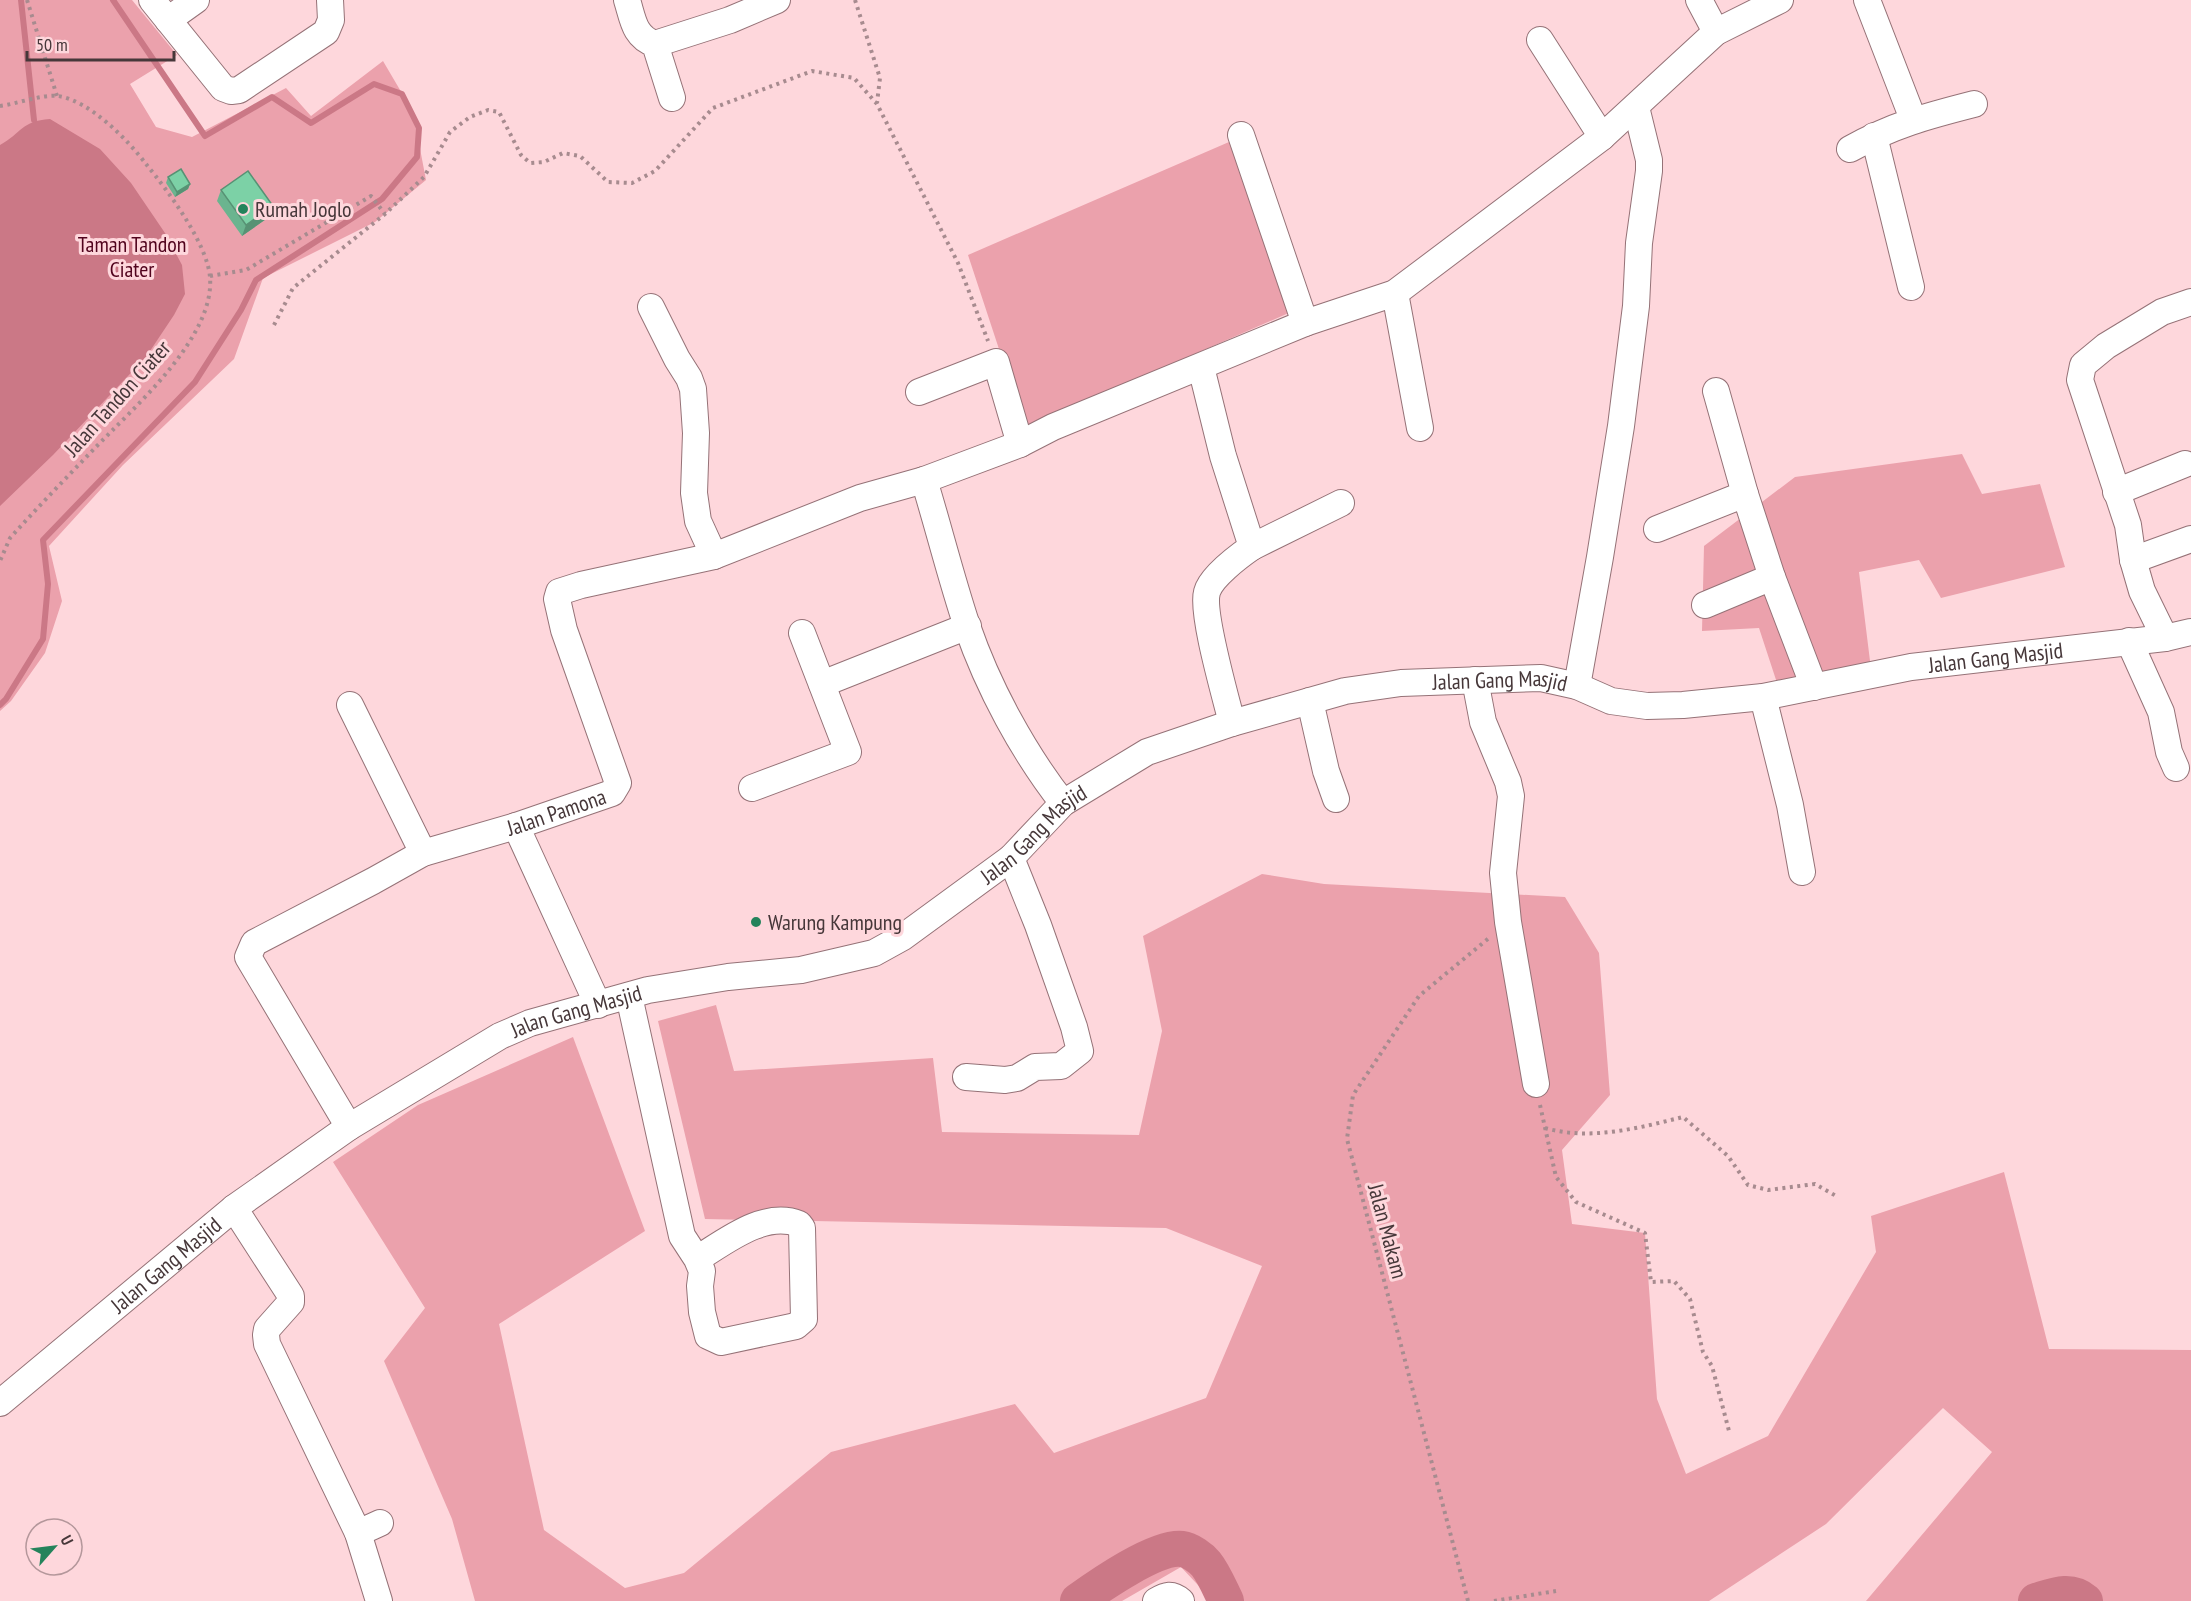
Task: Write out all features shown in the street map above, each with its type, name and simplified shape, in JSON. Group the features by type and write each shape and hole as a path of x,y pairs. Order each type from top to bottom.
{"street":[{"path":"152,0 223,88 231,91 239,90 326,32 331,20 330,0"},
{"path":"168,20 196,0"},
{"path":"627,0 638,33 645,41 655,44 728,10 777,0"},
{"path":"1699,0 1716,32"},
{"name":"Jalan Pamona","path":"349,1127 267,993 248,953 254,943 423,853 516,826 612,793 618,783 564,630 557,598 559,592 581,585 714,556 860,498 924,480 1020,444 1053,427 1305,323 1395,293 1602,136 1716,32 1780,0"},
{"path":"1867,0 1913,119"},
{"path":"1540,40 1602,136"},
{"path":"655,44 672,98"},
{"path":"1850,149 1913,119 1974,104"},
{"path":"1577,686 1621,426 1636,306 1639,243 1649,160 1636,107"},
{"path":"1241,135 1305,323"},
{"path":"1874,136 1911,287"},
{"path":"1395,293 1420,428"},
{"path":"2165,638 2142,591 2133,560 2128,525 2080,380 2083,365 2106,346 2162,312 2191,302"},
{"path":"651,307 693,389 696,433 694,493 698,521 714,556"},
{"path":"919,392 996,362 1020,444"},
{"path":"1201,367 1223,456 1252,547"},
{"path":"1716,391 1745,494 1772,577 1814,687"},
{"path":"2116,492 2185,464"},
{"path":"924,480 968,627 988,675 1041,775 1063,803"},
{"path":"1656,529 1745,494"},
{"path":"1232,723 1213,645 1206,608 1207,591 1228,564 1252,547 1341,503"},
{"path":"2133,560 2191,539"},
{"path":"1705,605 1772,577"},
{"path":"822,684 968,627"},
{"name":"Jalan Gang Masjid","path":"0,1402 234,1208 349,1127 500,1036 530,1023 648,990 728,977 801,970 874,953 903,937 1011,858 1063,803 1147,752 1232,723 1345,691 1401,683 1541,678 1577,686 1611,701 1647,706 1683,705 1763,698 1911,667 2165,638 2191,632"},
{"path":"752,788 848,752 802,633"},
{"path":"2129,641 2161,712 2169,752 2176,768"},
{"path":"1475,680 1483,722 1508,782 1510,796 1503,873 1536,1084"},
{"path":"1763,698 1790,805 1802,872"},
{"path":"1310,701 1326,771 1336,799"},
{"path":"350,705 423,853"},
{"path":"516,826 598,1005"},
{"path":"966,1077 1005,1080 1017,1078 1035,1067 1061,1066 1080,1051 1074,1027 1038,925 1011,858"},
{"path":"629,996 682,1236 697,1258 702,1271 700,1286 705,1330 712,1339 721,1342 796,1326 804,1319 802,1228 799,1224 783,1220 748,1228 697,1258"},
{"path":"234,1208 291,1296 291,1302 267,1329 267,1344 369,1528 379,1601"},
{"path":"1156,1601 1166,1595 1177,1597 1181,1601"}],"path":[{"path":"27,0 57,96"},
{"path":"855,0 880,78 877,104"},
{"path":"274,325 293,288 385,214 424,177 450,132 470,117 488,110 499,112 521,155 530,163 544,162 563,153 580,156 608,182 632,183 655,171 713,108 812,71 854,78 877,104 958,263 996,362"},
{"name":"Jalan Tandon Ciater","path":"0,106 57,96 72,101 101,117 133,147 180,211 206,255 210,276 210,296 201,321 178,358 166,374 10,538 0,561"},
{"path":"210,276 246,270 371,196 385,214"},
{"name":"Jalan Makam","path":"1468,1601 1347,1139 1353,1095 1419,996 1509,922"},
{"path":"1536,1084 1556,1177 1576,1202 1645,1233 1651,1282 1674,1281 1690,1299 1703,1352 1712,1366 1729,1431"},
{"path":"1545,1128 1566,1134 1632,1130 1683,1117 1728,1156 1748,1185 1768,1190 1815,1185 1838,1197"},
{"path":"1494,1601 1556,1591"}],"green space":[{"name":"Taman Tandon Ciater","path":"0,0 132,0 177,55 130,84 156,127 192,137 286,88 311,116 383,61 413,112 426,180 375,222 263,278 234,359 123,465 49,546 62,601 45,653 11,701 0,711"},
{"path":"1229,142 1291,312 1025,428 968,255"},
{"path":"1962,454 1982,494 2040,484 2065,567 1941,598 1919,560 1859,572 1871,669 1779,689 1759,628 1702,631 1704,546 1795,477"},
{"path":"1262,874 1324,884 1565,897 1599,953 1610,1095 1562,1150 1572,1224 1645,1233 1657,1399 1686,1474 1768,1436 1876,1252 1871,1216 2004,1172 2049,1349 2191,1350 2191,1601 1866,1601 1992,1452 1943,1408 1826,1524 1709,1601 1213,1601 1181,1567 1122,1601 475,1601 452,1519 384,1361 425,1308 333,1162 418,1105 573,1037 645,1231 499,1324 544,1530 625,1588 684,1573 831,1452 1015,1404 1054,1453 1206,1398 1262,1266 1166,1228 705,1219 658,1021 716,1005 734,1071 933,1058 942,1132 1139,1135 1162,1031 1143,936"}],"shaded area":[{"path":"50,119 100,149 131,183 165,233 182,265 185,294 146,357 53,455 0,506 0,145 27,125"}],"building":[{"path":"181,169 190,184 177,192 168,177"},
{"name":"Rumah Joglo","path":"248,171 273,206 246,225 221,190"}],"waterway":[{"path":"21,0 34,120"},
{"path":"0,705 43,639 48,584 43,540 195,382 241,310 256,280 382,199 417,157 419,128 402,94 374,84 311,123 272,97 205,136 113,0"},
{"path":"1078,1601 1143,1560 1171,1550 1182,1549 1195,1555 1206,1564 1226,1601"},
{"path":"2036,1601 2067,1594 2085,1601"}],"place":[{"name":"Rumah Joglo","path":"243,209"},
{"name":"Warung Kampung","path":"756,922"}]}
